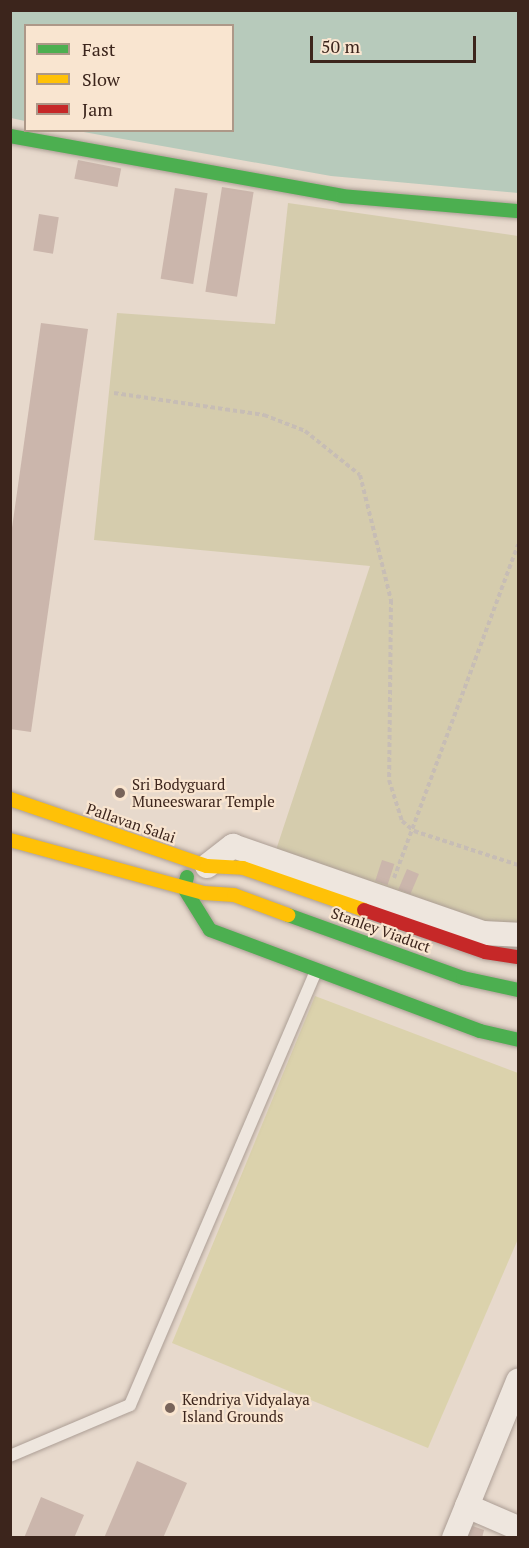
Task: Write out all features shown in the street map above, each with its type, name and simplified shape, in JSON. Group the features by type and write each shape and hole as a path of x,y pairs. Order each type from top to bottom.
{"main road":[{"path":"10,136 342,196 519,211"},
{"name":"Pallavan Salai","path":"10,799 200,864 243,868"},
{"path":"10,840 184,888 210,930 317,968 480,1031 519,1040"},
{"path":"184,888 200,864"},
{"name":"Stanley Viaduct","path":"243,868 484,952 519,957"},
{"name":"Stanley Viaduct","path":"184,888 234,895 464,978 519,990"}],"street":[{"path":"200,864 233,846 483,933 519,935"},
{"path":"454,1538 519,1380"},
{"path":"470,1499 519,1514"},
{"path":"470,1499 519,1528"}],"lane":[{"path":"10,1456 130,1405 317,968"}],"path":[{"path":"114,393 264,414 305,431 360,476 391,600 389,780 402,821 414,831 519,865"},
{"path":"385,900 414,831 519,544"}],"shaded area":[{"path":"10,11 518,11 518,193 331,176 84,132 234,132 234,24 24,24 24,121 11,118"},
{"path":"288,203 518,236 518,922 482,923 275,853 370,566 94,540 117,313 275,324"},
{"path":"315,996 518,1073 518,1239 428,1448 172,1343"}],"building":[{"path":"78,160 121,168 118,187 74,179"},
{"path":"222,187 254,192 237,297 205,292"},
{"path":"175,188 208,193 193,284 161,279"},
{"path":"39,214 59,217 53,254 33,251"},
{"path":"41,323 88,329 31,732 10,729 10,542"},
{"path":"382,860 394,864 388,885 375,881"},
{"path":"407,869 419,874 410,894 398,889"},
{"path":"137,1461 187,1483 163,1538 104,1538"},
{"path":"41,1497 84,1515 74,1538 24,1538"},
{"path":"467,1524 484,1530 482,1538 462,1538"}],"traffic: fast":[{"path":"10,136 342,196 518,211"},
{"path":"187,877 184,888 210,930 480,1031 518,1040"},
{"path":"288,915 463,978 518,990"}],"traffic: slow":[{"path":"10,799 207,866 243,868 364,910"},
{"path":"10,840 204,893 234,895 288,915"}],"traffic: jam":[{"path":"364,910 485,952 518,957"}],"place":[{"name":"Sri Bodyguard Muneeswarar Temple","path":"120,793"},
{"name":"Kendriya Vidyalaya Island Grounds","path":"170,1408"}]}
